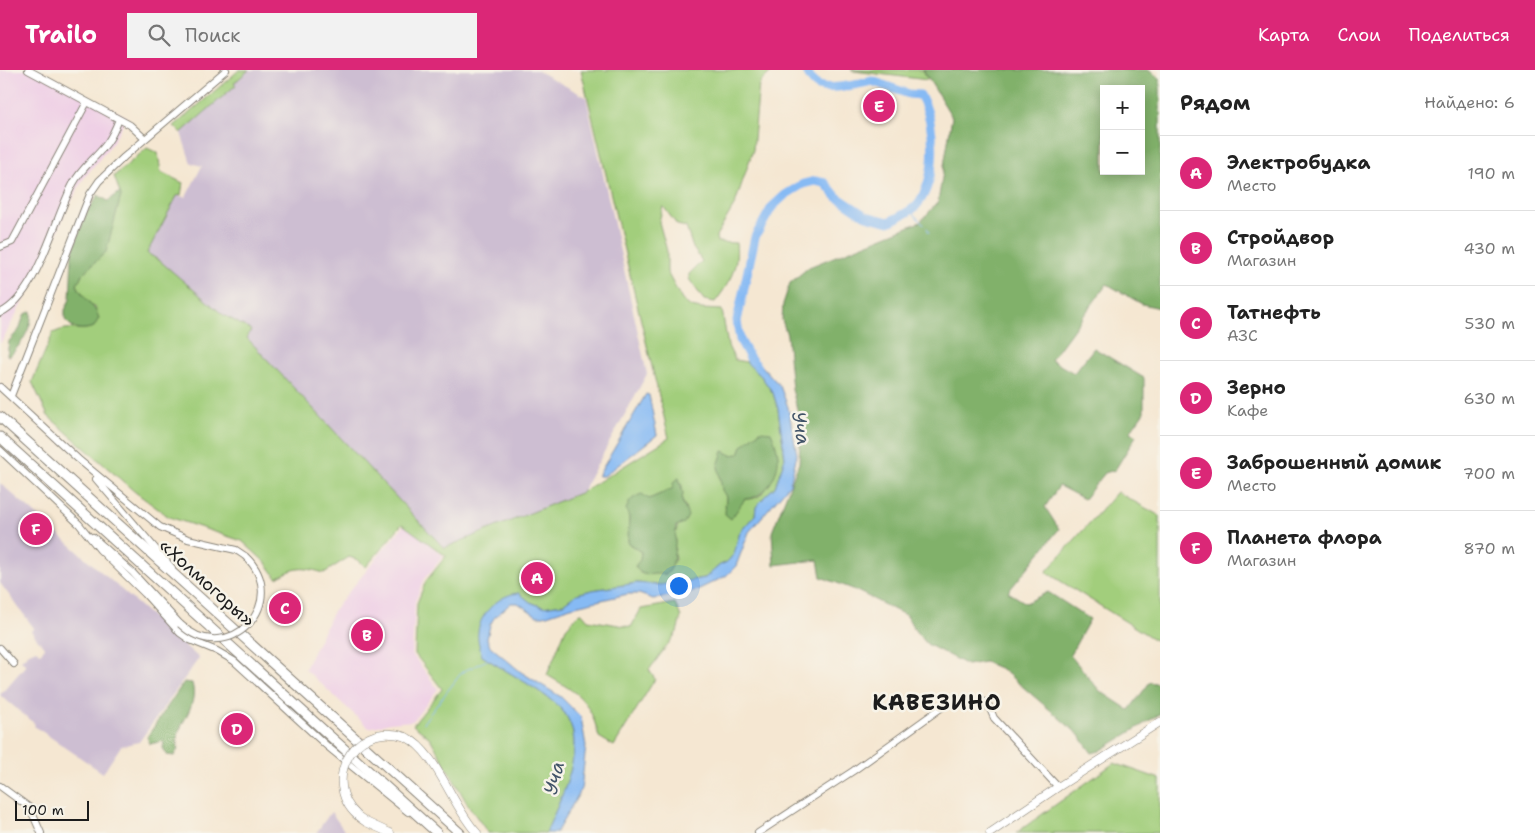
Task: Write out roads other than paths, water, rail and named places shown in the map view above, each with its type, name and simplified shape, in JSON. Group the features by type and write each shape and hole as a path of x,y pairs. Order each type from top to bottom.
{"highway":[{"name":"«Холмогоры»","path":"0,416 460,833"},
{"name":"«Холмогоры»","path":"0,437 436,833"}],"main road":[{"path":"990,833 1160,722"},
{"path":"390,833 366,822 353,812 345,798 342,777 346,761 356,747 369,738 385,734 406,737 416,742 428,754 460,812 477,833"}],"street":[{"path":"28,70 130,125 145,139"},
{"path":"11,396 82,208 99,181 226,70"},
{"path":"0,247 12,242 87,102"},
{"path":"0,312 17,301 24,290 47,247 73,183 106,144 119,119"},
{"path":"0,386 78,459 160,527 188,539 236,550 245,556 257,570 262,588 260,606 247,627 231,636 213,639 195,635 180,624 132,572 0,450"},
{"path":"78,459 193,592"},
{"path":"79,524 100,550 145,594 180,633 190,640 217,650 234,661 328,747 436,833"},
{"path":"0,648 14,664"},
{"path":"758,833 853,771 948,703 959,700 987,702 994,718 1058,787"},
{"path":"0,786 30,808 41,833"}],"water":[{"path":"753,356 780,386 788,407 797,454 790,484 749,532 736,566 726,576 693,592 653,599 639,594 628,594 571,607 544,616 537,616 518,603 511,603 494,618 490,625 487,639 490,646 521,672 561,697 581,717 586,746 581,790 556,833 546,833 570,772 574,739 570,724 562,710 545,696 482,656 478,632 483,618 498,601 512,594 519,593 530,602 543,607 563,604 577,594 592,590 637,583 660,585 705,578 720,565 727,562 734,554 740,532 755,515 756,507 775,487 785,458 778,409 773,393 761,376 746,362"},
{"path":"646,394 649,395 657,435 604,476 598,476"}],"waterway":[{"name":"Уча","path":"758,367 750,358 740,340 737,321 755,237 772,207 785,195 803,184 815,181 825,183 837,197 866,216 889,222 916,206 923,196 931,168 933,152 930,120 920,95 909,94 872,81 840,87 822,87 814,83 806,70"},
{"path":"910,210 924,225"},
{"path":"927,228 929,232"},
{"path":"423,723 462,672 487,660"}],"place":[{"name":"Заброшенный домик","path":"879,106"},
{"name":"Планета флора","path":"36,529"},
{"name":"Электробудка","path":"537,578"},
{"name":"Татнефть","path":"285,608"},
{"name":"Стройдвор","path":"367,635"},
{"name":"Зерно","path":"237,729"}],"district":[{"name":"КАВЕЗИНО","path":"937,702"}]}
